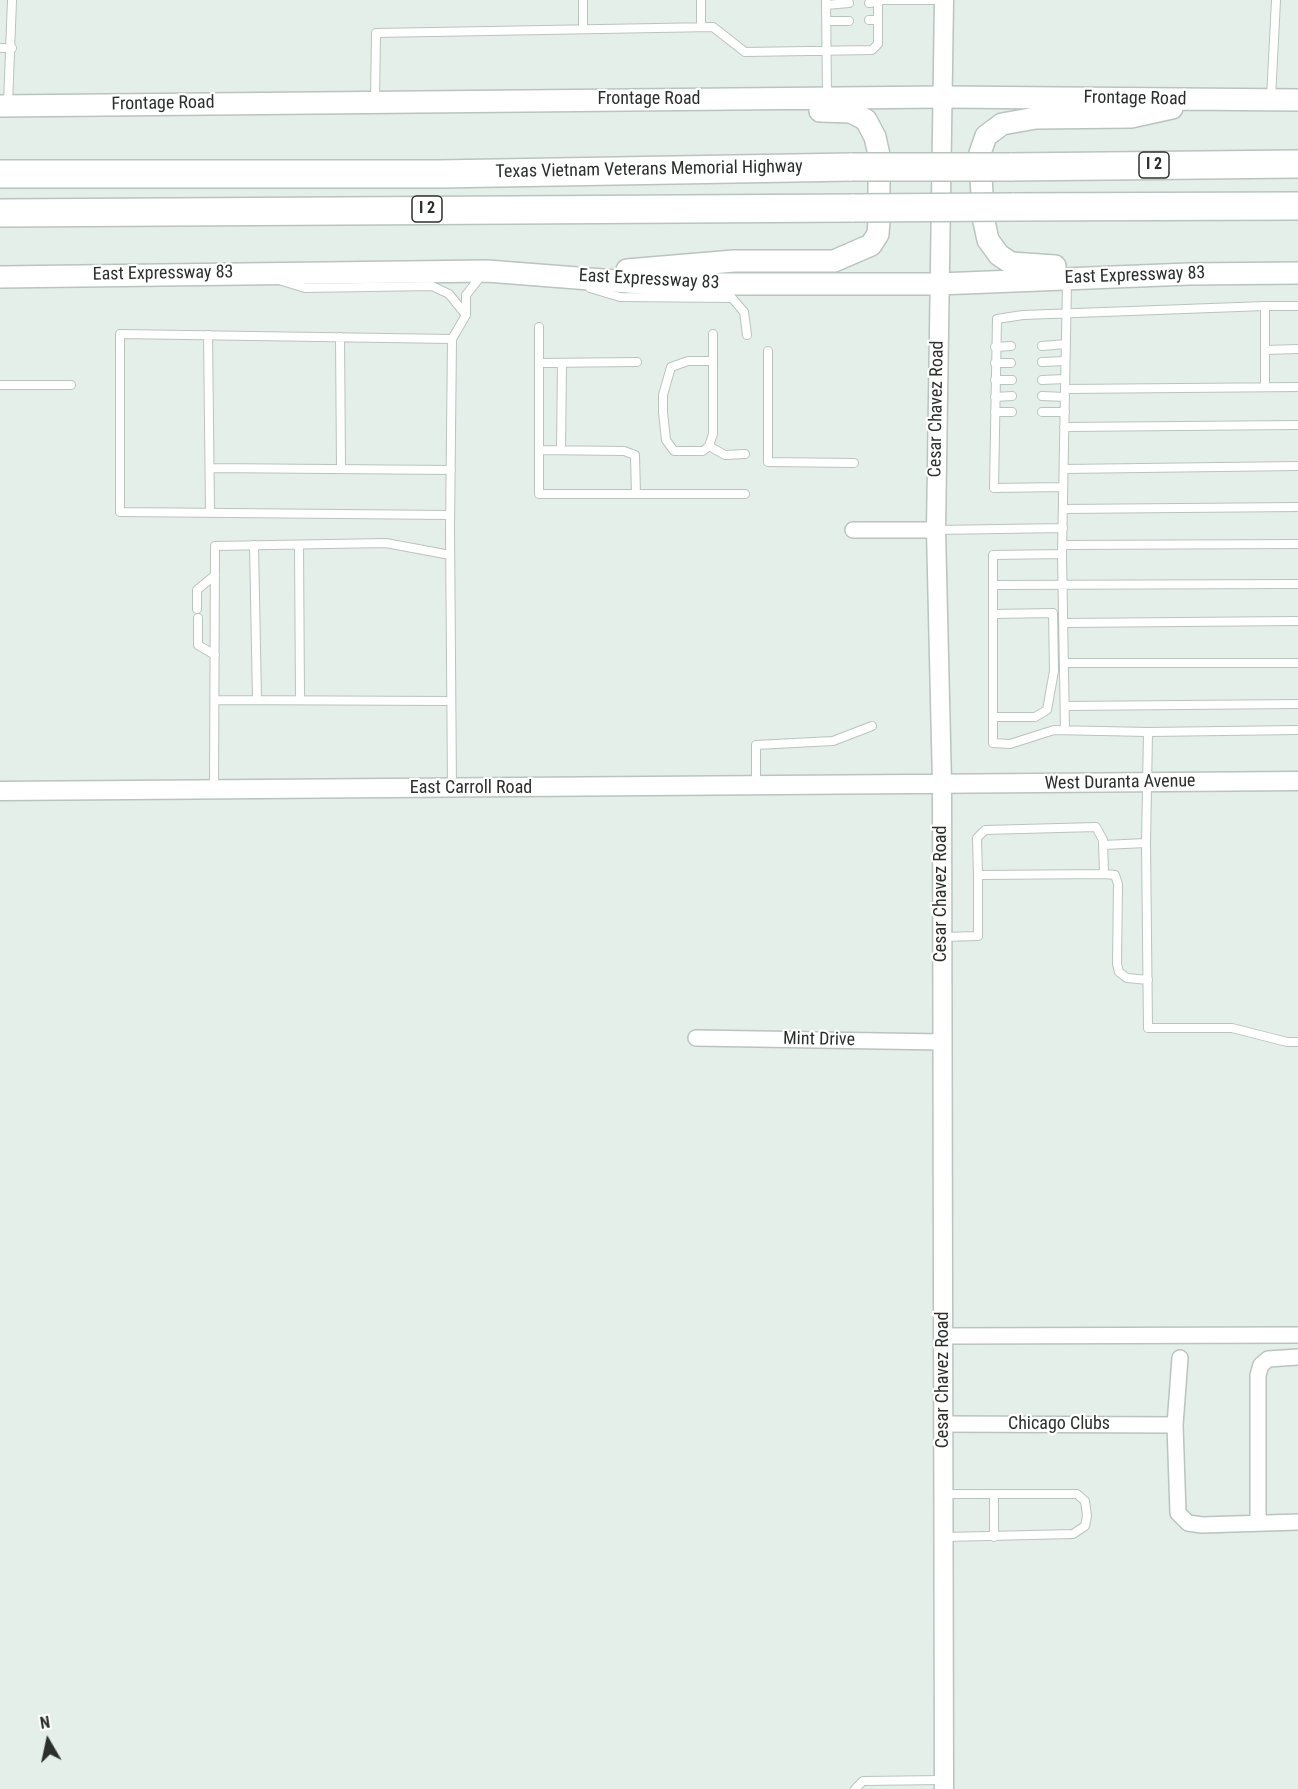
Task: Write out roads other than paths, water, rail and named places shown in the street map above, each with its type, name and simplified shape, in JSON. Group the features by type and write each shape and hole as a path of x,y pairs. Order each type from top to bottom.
{"highway":[{"path":"0,156 259,174"},
{"name":"Texas Vietnam Veterans Memorial Highway","path":"0,174 259,174 1298,164"},
{"name":"Texas Vietnam Veterans Memorial Highway","path":"0,213 1298,206"},
{"path":"0,226 140,213"}],"main road":[{"name":"Frontage Road","path":"4,106 943,97 1298,100"},
{"path":"540,273 651,269 734,261 834,261 871,245 878,234 879,155 875,137 866,120 851,112 725,111 641,99"},
{"path":"1189,274 1112,265 1038,267 1011,263 999,255 988,240 983,217 980,153 986,136 1002,124 1036,118 1131,117 1210,100"},
{"name":"East Expressway 83","path":"0,277 248,272 487,271 540,273 654,284 939,284 1189,274 1298,273"}],"street":[{"name":"Cesar Chavez Road","path":"944,0 936,530 942,784 944,1785"},
{"path":"853,530 936,530"},
{"name":"West Duranta Avenue","path":"942,784 1298,781"},
{"name":"East Carroll Road","path":"0,792 942,784"},
{"name":"Mint Drive","path":"696,1038 942,1042"},
{"path":"943,1336 1298,1335"},
{"path":"1258,1523 1258,1375 1261,1365 1268,1359 1298,1357"},
{"path":"1180,1358 1175,1425 1178,1513 1188,1523 1202,1525 1298,1522"},
{"name":"Chicago Clubs","path":"943,1424 1175,1425"}],"lane":[{"path":"4,106 12,48 12,0"},
{"path":"583,0 584,29"},
{"path":"701,0 701,27"},
{"path":"869,3 944,0"},
{"path":"1271,100 1276,0"},
{"path":"375,102 376,33 713,27 745,52 872,50 878,44 878,1"},
{"path":"827,98 826,2 849,3"},
{"path":"869,20 878,20"},
{"path":"827,21 849,21"},
{"path":"0,48 12,48"},
{"path":"452,788 450,515 452,339 466,315 466,295 473,283 487,271"},
{"path":"248,272 305,288 432,286 449,294 466,315"},
{"path":"540,273 620,297 732,298 744,312 747,335"},
{"path":"1065,730 1065,585 1062,550 1067,278"},
{"path":"1265,306 1265,387"},
{"path":"1064,487 994,488 997,319 1023,315 1298,306"},
{"path":"539,327 539,494 745,494"},
{"path":"450,515 120,512 120,334 452,339"},
{"path":"712,334 713,361 714,417 709,446 703,452 674,451 666,440 663,395 671,367 688,361 713,361"},
{"path":"208,335 210,513"},
{"path":"340,337 341,467"},
{"path":"1042,346 1066,344"},
{"path":"995,347 1011,346"},
{"path":"1265,350 1298,349"},
{"path":"768,351 768,462 854,463"},
{"path":"1042,362 1065,361"},
{"path":"539,363 637,362"},
{"path":"561,363 561,450"},
{"path":"995,363 1011,363"},
{"path":"1042,380 1065,379"},
{"path":"995,380 1012,380"},
{"path":"0,384 72,385"},
{"path":"1042,396 1065,393 1298,387"},
{"path":"994,397 1012,396"},
{"path":"994,412 1012,412"},
{"path":"1042,412 1065,412"},
{"path":"1064,427 1298,425"},
{"path":"709,446 725,455 745,453"},
{"path":"539,450 624,451 635,455 636,494"},
{"path":"1064,469 1298,466"},
{"path":"210,468 341,467 451,470"},
{"path":"1063,509 1298,507"},
{"path":"936,530 1063,528"},
{"path":"214,790 215,546 386,543 450,555"},
{"path":"1298,544 1062,550 993,555 993,743 1010,744 1054,730 1148,732 1298,730"},
{"path":"254,545 256,700"},
{"path":"299,545 300,700"},
{"path":"197,609 197,590 215,575"},
{"path":"993,585 1298,584"},
{"path":"993,614 1065,612"},
{"path":"993,717 1035,717 1047,710 1054,671 1053,613"},
{"path":"198,618 198,645 215,656"},
{"path":"1065,622 1298,621"},
{"path":"1065,663 1298,663"},
{"path":"215,700 451,701"},
{"path":"1065,706 1298,704"},
{"path":"756,786 756,744 833,741 872,726"},
{"path":"1148,732 1146,843 1148,1028 1232,1029 1287,1042 1298,1042"},
{"path":"941,937 978,936 977,838 985,830 1096,827 1103,845 1104,874"},
{"path":"1103,845 1146,843"},
{"path":"978,875 1115,875 1118,884 1117,964 1119,972 1127,978 1148,980"},
{"path":"943,1494 1077,1494 1085,1501 1087,1516 1085,1526 1073,1534 943,1537"},
{"path":"993,1494 994,1537"},
{"path":"855,1789 863,1781 944,1785"}]}
